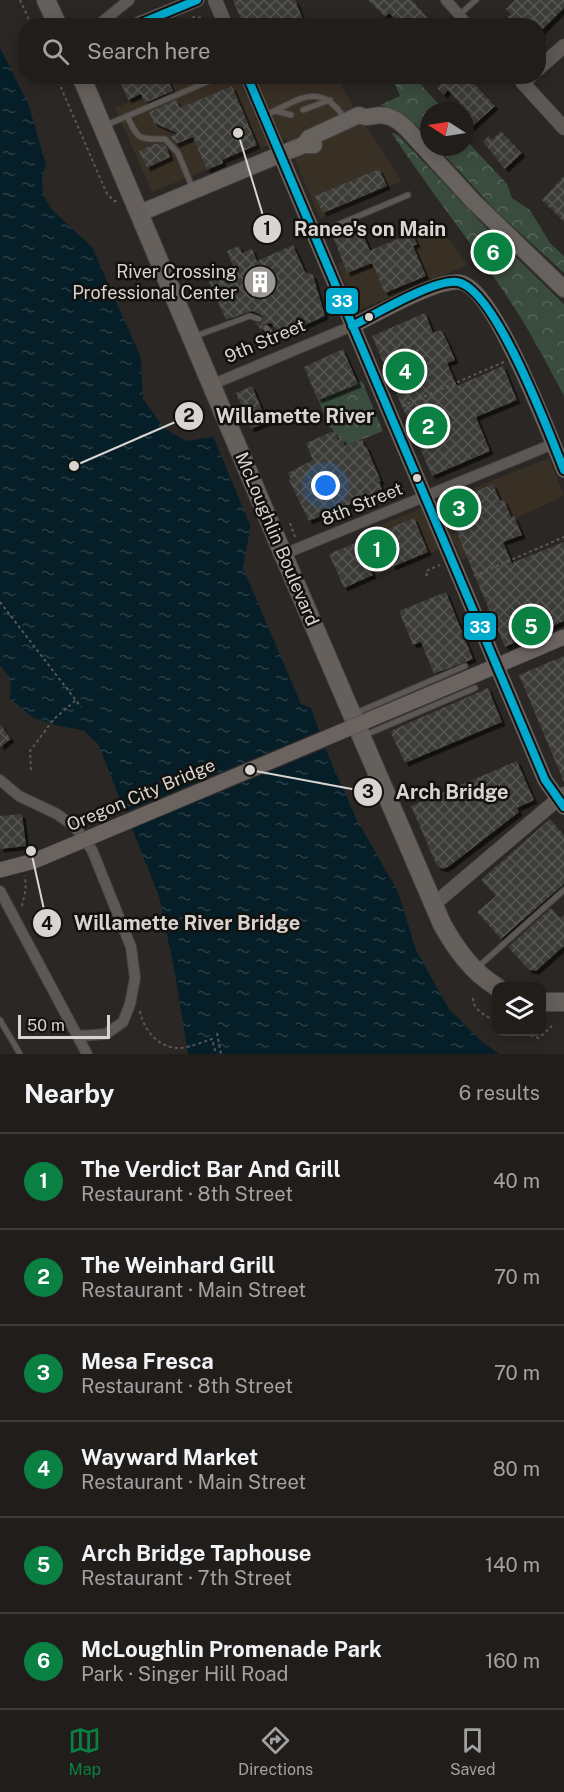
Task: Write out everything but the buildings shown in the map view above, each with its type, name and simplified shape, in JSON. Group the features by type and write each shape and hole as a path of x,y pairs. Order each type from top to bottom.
{"highway":[{"path":"46,0 54,18"},
{"name":"McLoughlin Boulevard","path":"84,84 433,905 450,939 475,970 492,983"},
{"path":"546,1002 564,1002"}],"main road":[{"path":"304,145 309,138 360,115 387,116 400,123 473,201 564,289"},
{"path":"140,213 280,154 304,145 312,146 364,125 370,117"},
{"path":"280,154 544,780 562,800"},
{"name":"9th Street","path":"352,326 441,284 456,281 466,283 488,306 516,357"},
{"path":"516,357 564,470"},
{"name":"Oregon City Bridge","path":"0,870 34,861 564,637"}],"street":[{"path":"107,18 129,0"},
{"path":"152,18 197,0"},
{"path":"215,0 223,18"},
{"path":"446,0 462,18"},
{"path":"546,62 564,46"},
{"path":"253,84 270,113 280,154"},
{"path":"527,84 564,128"},
{"name":"9th Street","path":"213,388 352,326"},
{"name":"8th Street","path":"283,554 553,444"},
{"path":"0,780 19,796 75,827 92,850 131,947 135,978 123,1022 106,1034 79,1036"},
{"path":"433,905 562,800"},
{"path":"0,891 87,1054"}],"lane":[{"path":"459,15 476,0"},
{"path":"102,126 202,84"},
{"path":"270,113 307,97 315,96 330,100 346,121"},
{"path":"303,110 330,100"},
{"path":"270,113 291,115"},
{"path":"127,116 137,135 142,139 165,139 178,153 194,190"},
{"path":"314,234 408,195"},
{"path":"192,338 250,316 259,319"},
{"path":"266,328 274,338"},
{"path":"352,715 465,666"},
{"path":"361,737 475,688"},
{"path":"475,970 564,890"},
{"path":"0,1020 20,1054"}],"path":[{"path":"20,0 28,18"},
{"path":"59,84 107,194 114,201"},
{"path":"388,412 516,357"},
{"path":"290,523 294,533"},
{"path":"461,582 564,537"},
{"path":"428,576 426,571 452,561"},
{"path":"0,602 81,707"},
{"path":"31,770 30,751 54,719 76,700"},
{"path":"22,906 26,881 24,876"},
{"path":"132,994 141,999 139,1013 149,1033 162,1044 179,1048 212,1039 219,1054"},
{"path":"473,998 477,1009 492,1019"},
{"path":"546,1032 552,1026"},
{"path":"217,1033 219,1054"}],"shaded area":[{"path":"172,84 342,84 352,105 402,181 320,219 286,138 152,192 115,108"},
{"path":"435,221 468,265 356,311 337,264"},
{"path":"549,458 564,496 516,518 523,535 462,560 455,543 376,576 360,533"}],"green space":[{"path":"395,84 420,84 437,102 420,102 420,129 395,110 380,105 400,96"},
{"path":"391,132 398,135 491,233 564,304 564,396 510,301"},
{"path":"474,149 507,184 512,198 530,210 550,243 564,256 564,273 497,212 445,156 474,156"},
{"path":"362,381 383,431 345,446 342,438 338,440 330,428 318,399"}],"water":[{"path":"0,48 28,103 46,164 42,179 43,195 52,210 92,247 141,358 143,399 164,428 186,441 214,437 251,522 243,568 301,704 311,708 328,755 357,820 398,892 416,950 449,1009 481,1041 499,1054 188,1054 159,896 98,744 83,730 59,726 34,718 9,698 10,681 0,665"}],"pier":[{"path":"212,434 216,436 254,521 253,532"},
{"path":"322,730 329,747 129,830 123,813"}],"transit line":[{"name":"33","path":"153,18 197,0"},
{"name":"33","path":"250,84 545,780 564,807"},
{"name":"33","path":"352,326 434,286 457,282 472,290 488,309 520,365 564,470"}],"place":[{"name":"Ranee's on Main","path":"238,133"},
{"name":"McLoughlin Promenade Park","path":"493,252"},
{"name":"River Crossing Professional Center","path":"260,282"},
{"name":"Wayward Market","path":"405,371"},
{"name":"The Weinhard Grill","path":"428,426"},
{"name":"Willamette River","path":"74,466"},
{"name":"Mesa Fresca","path":"459,508"},
{"name":"The Verdict Bar And Grill","path":"377,549"},
{"name":"Arch Bridge Taphouse","path":"531,626"},
{"name":"Arch Bridge","path":"250,770"},
{"name":"Willamette River Bridge","path":"31,851"}]}
